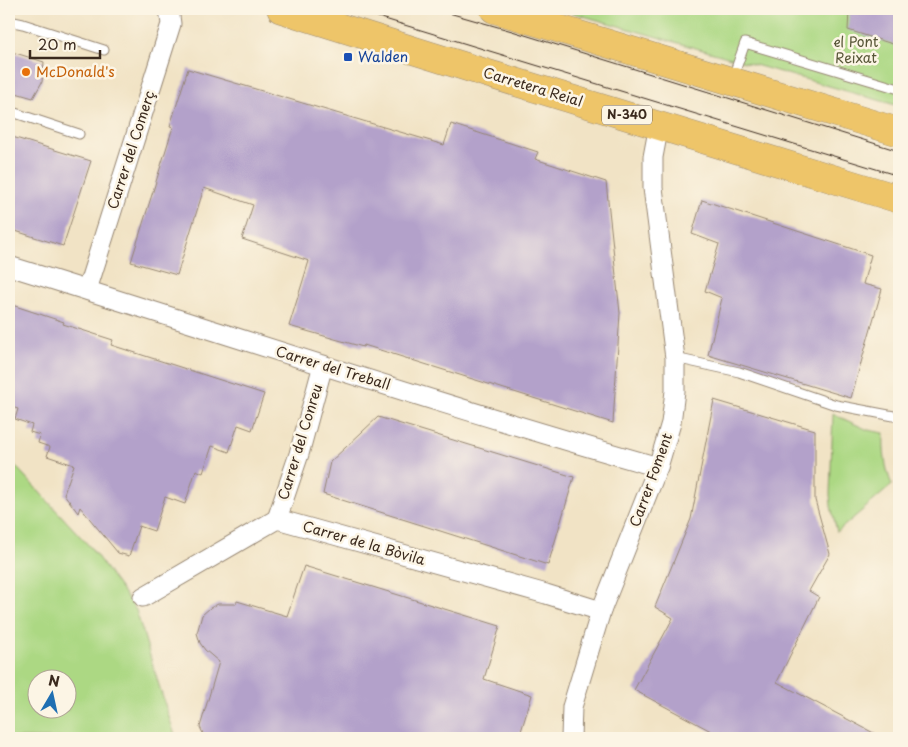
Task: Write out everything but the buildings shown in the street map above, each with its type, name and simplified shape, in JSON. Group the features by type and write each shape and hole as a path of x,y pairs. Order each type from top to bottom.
{"main road":[{"name":"Carretera Reial","path":"281,9 899,199"},
{"path":"494,9 899,132"}],"street":[{"name":"Carrer del Comerç","path":"87,290 171,24 169,9"},
{"name":"Carrer Foment","path":"571,738 572,706 601,611 658,467 671,423 675,391 675,358 653,188 652,157 659,125"},
{"name":"Carrer del Treball","path":"9,266 323,365 658,467"},
{"name":"Carrer del Conreu","path":"277,519 299,454 323,365"},
{"path":"143,597 277,519"},
{"name":"Carrer de la Bòvila","path":"277,519 601,611"}],"lane":[{"path":"9,21 104,50"},
{"path":"731,81 745,43 899,89"},
{"path":"9,111 79,134"},
{"path":"675,358 739,372 836,405 899,417"}],"green space":[{"name":"el Pont Reixat","path":"559,9 899,9 899,106"},
{"path":"833,414 868,430 884,433 885,459 892,485 837,532 830,494"},
{"path":"9,459 91,548 136,610 176,738 9,738"}],"tram line":[{"path":"352,9 899,176"},
{"path":"435,9 899,151"}],"place":[{"name":"Walden","path":"348,57"},
{"name":"McDonald's","path":"26,72"}]}
